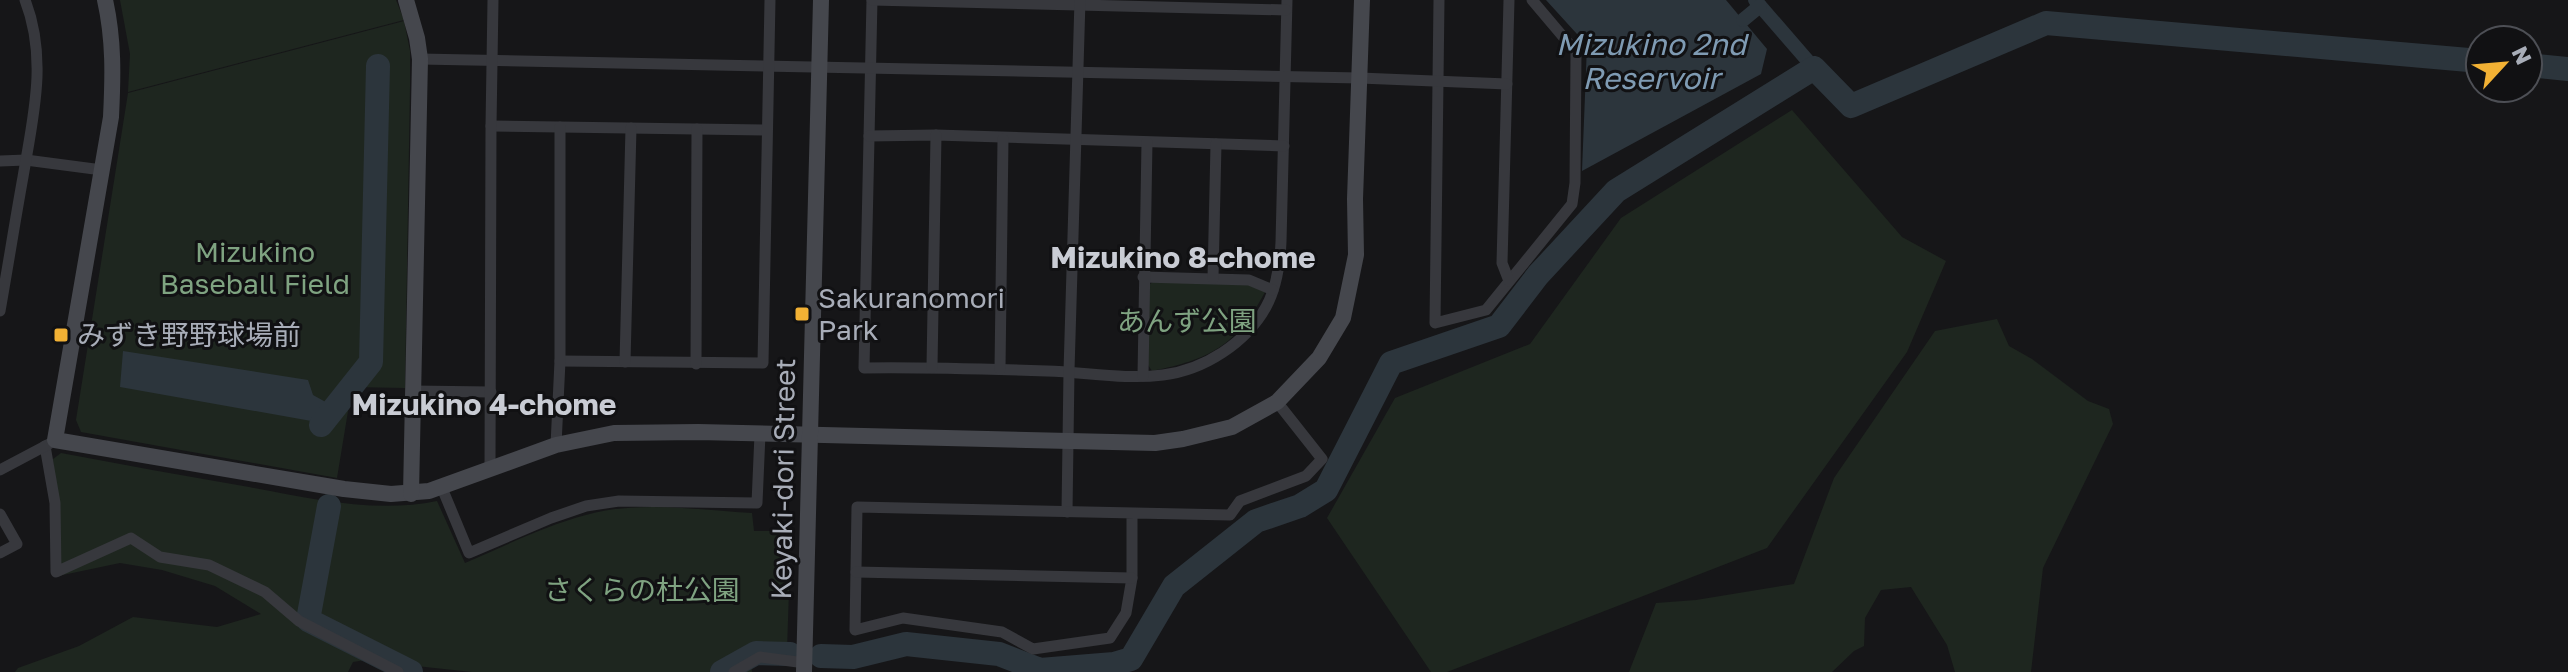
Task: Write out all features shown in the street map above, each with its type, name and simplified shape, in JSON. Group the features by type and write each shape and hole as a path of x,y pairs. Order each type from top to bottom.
{"street":[{"path":"0,311 2,284 37,105 35,35 25,0"},
{"path":"105,0 114,75 102,170 50,443 56,572 131,538 160,557 209,565 265,592 299,621 398,672"},
{"path":"406,0 420,59 411,494"},
{"path":"490,469 493,0"},
{"path":"560,361 763,363 770,0"},
{"name":"Keyaki-dori Street","path":"804,668 821,0"},
{"path":"872,0 1286,5 1279,269 1266,307 1247,331 1222,353 1194,368 1163,375 932,367 864,368 872,0"},
{"path":"0,470 50,443 344,489 411,494 442,488 556,445 614,433 1155,443 1232,427 1277,402 1319,358 1343,318 1356,255 1362,0"},
{"path":"1439,0 1435,323 1486,310 1572,204 1575,183 1576,52 1532,0"},
{"path":"1509,0 1502,263 1509,281"},
{"path":"1067,512 1080,3"},
{"path":"420,59 1360,78 1507,84"},
{"path":"491,126 767,130"},
{"path":"556,445 560,361 560,127"},
{"path":"625,362 631,128"},
{"path":"696,364 697,129"},
{"path":"869,136 936,135 1284,146"},
{"path":"932,367 936,135"},
{"path":"1000,369 1003,139"},
{"path":"1143,376 1147,142"},
{"path":"1213,278 1216,144"},
{"path":"0,161 26,160 102,170"},
{"path":"0,223 15,222"},
{"path":"1143,277 1249,280 1273,290"},
{"path":"413,391 491,392"},
{"path":"1132,514 1132,578 1126,613 1110,638 1033,649 1002,632 903,618 855,630 857,507 1230,515 1240,501 1306,476 1322,459 1277,402"},
{"path":"442,488 469,553 586,506 619,501 757,503 760,434"},
{"path":"0,514 17,544 0,553"},
{"path":"856,572 1132,578"},
{"path":"734,672 760,657 804,668"}],"green space":[{"path":"120,0 396,0 404,20 128,92 130,54"},
{"name":"Mizukino Baseball Field","path":"404,21 410,51 405,388 352,387 337,478 81,432 76,420 128,93"},
{"path":"1792,110 1902,237 1946,261 1907,352 1767,548 1447,672 1431,672 1327,518 1395,398 1530,344 1621,218"},
{"name":"あんず公園","path":"1154,281 1249,285 1265,292 1232,338 1206,355 1152,371 1148,365 1149,285"},
{"path":"1997,319 2009,346 2032,359 2088,401 2109,409 2113,424 2043,568 2031,672 1955,672 1947,645 1911,587 1881,590 1865,618 1864,646 1854,651 1832,672 1629,672 1656,603 1696,600 1794,584 1834,478 1935,331"},
{"name":"さくらの杜公園","path":"61,453 343,503 390,506 437,501 465,563 555,525 606,510 669,507 752,513 754,531 791,531 787,650 749,649 752,672 472,672 416,666 396,655 353,662 348,672 15,672 18,668 79,646 133,617 217,627 261,614 215,586 162,570 120,563 58,576 53,459"}],"water":[{"name":"Mizukino 2nd Reservoir","path":"1546,0 1726,0 1767,49 1761,74 1582,171 1587,45"},
{"path":"123,351 308,380 313,395 331,405 317,422 120,387"}],"waterway":[{"path":"1755,0 1814,68"},
{"path":"1743,20 1760,6"},
{"path":"821,656 853,657 906,644 999,654 1040,670 1114,664 1131,659 1174,586 1256,521 1300,506 1326,490 1391,363 1499,326 1538,275 1616,191 1814,68 1851,106 2046,23 2464,60"},
{"path":"321,425 371,362 378,66"},
{"path":"2544,67 2568,69"},
{"path":"329,506 308,620 411,672"},
{"path":"722,672 756,653 790,654"}],"place":[{"name":"Sakuranomori Park","path":"802,314"},
{"name":"みずき野野球場前","path":"61,335"}],"district":[{"name":"Mizukino 8-chome","path":"1183,258"},
{"name":"Mizukino 4-chome","path":"484,405"}]}
